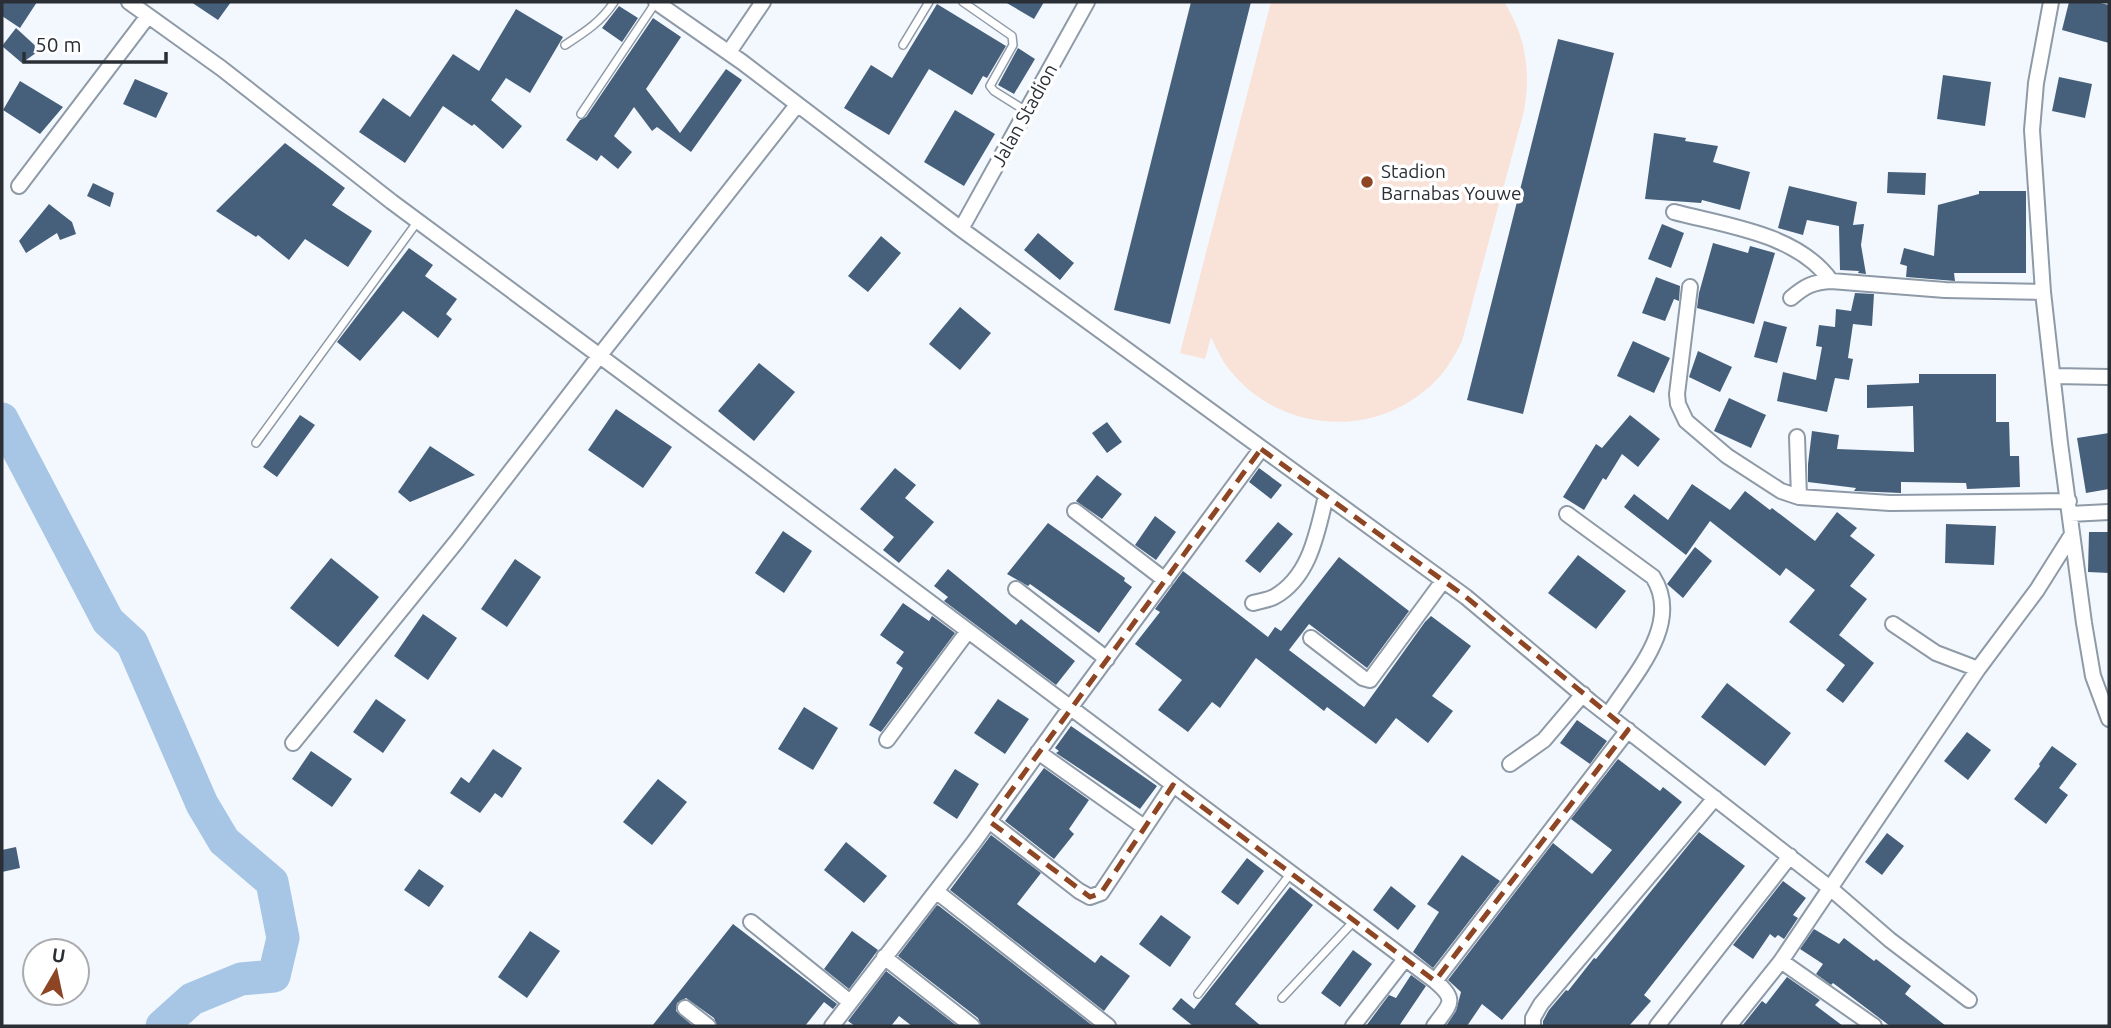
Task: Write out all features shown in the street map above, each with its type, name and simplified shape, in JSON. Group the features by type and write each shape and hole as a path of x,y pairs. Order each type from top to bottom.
{"street":[{"path":"129,2 221,68 418,221 1435,981 1447,991 1451,999 1434,1026"},
{"path":"656,2 729,52 961,229 1443,581 1608,715 1830,888 1890,940 1969,1000"},
{"path":"729,52 763,2"},
{"name":"Jalan Stadion","path":"961,229 1087,2"},
{"path":"2051,2 2036,83 2032,130 2043,292 2070,508 2071,536 2093,676 2109,719"},
{"path":"19,187 148,16"},
{"path":"293,743 457,541 797,105"},
{"path":"1674,212 1735,227 1781,243 1820,266 1831,282"},
{"path":"1791,298 1813,282 1945,290 2043,292"},
{"path":"1690,287 1676,394 1678,404 1686,421 1727,456 1782,491 1799,497 1891,503 2070,508 2109,512"},
{"path":"2054,376 2109,377"},
{"path":"1797,437 1799,497"},
{"path":"833,1026 937,892 1261,449"},
{"path":"1253,603 1273,598 1293,582 1307,561 1316,540 1326,496"},
{"path":"1075,511 1165,580"},
{"path":"1567,514 1653,577 1661,589 1664,605 1655,642 1608,715"},
{"path":"1731,1026 1781,961 1978,669 2037,590 2071,536"},
{"path":"1311,638 1363,678 1370,680 1443,581"},
{"path":"1016,589 1107,659"},
{"path":"1893,624 1937,653 1978,669"},
{"path":"887,740 968,631"},
{"path":"1510,764 1544,740 1583,694"},
{"path":"1435,981 1628,730"},
{"path":"1038,752 1144,827"},
{"path":"989,821 1090,897 1101,893 1173,785"},
{"path":"1533,1026 1533,1018 1541,1004 1715,798"},
{"path":"1657,1026 1790,856"},
{"path":"937,892 1108,1026"},
{"path":"751,922 850,1002"},
{"path":"884,957 972,1026"},
{"path":"1353,1026 1405,959"},
{"path":"1781,961 1874,1026"},
{"path":"685,1008 708,1026"}],"lane":[{"path":"565,45 604,17 614,2"},
{"path":"581,114 656,2"},
{"path":"903,45 929,2"},
{"path":"963,2 1012,36 1013,46 990,86 1027,111"},
{"path":"256,443 418,221"},
{"path":"1198,994 1291,873"},
{"path":"1282,998 1354,920"}],"highlighted area":[{"path":"1261,449 1466,597 1628,730 1435,981 1173,785 1101,893 1090,897 989,821"}],"shaded area":[{"path":"1271,2 1504,2 1522,41 1527,68 1524,111 1462,341 1446,369 1429,387 1400,407 1376,416 1350,421 1325,421 1299,416 1275,407 1253,393 1233,374 1211,337 1205,359 1180,353"}],"building":[{"path":"2,2 37,2 20,28 2,16"},
{"path":"191,2 231,2 218,20"},
{"path":"1005,2 1044,2 1034,19"},
{"path":"1191,2 1251,2 1170,324 1114,310"},
{"path":"2069,2 2109,5 2109,43 2062,30"},
{"path":"937,4 1006,46 987,78 983,76 972,95 929,69 889,135 844,108 871,65 892,78"},
{"path":"619,6 638,18 622,42 602,28"},
{"path":"516,9 563,37 530,93 506,78 491,100 522,126 503,149 474,124 472,126 443,106 405,163 359,132 383,98 410,117 453,54 479,71"},
{"path":"653,18 681,37 646,89 680,133 726,69 742,80 691,152 657,127 652,131 634,107 614,136 632,152 618,169 601,155 597,161 566,140 580,120 586,117"},
{"path":"16,28 40,50 22,63 2,46"},
{"path":"1558,39 1614,53 1523,414 1467,400"},
{"path":"1018,48 1035,59 1014,94 998,85"},
{"path":"1943,75 1991,82 1985,126 1937,119"},
{"path":"2059,77 2092,84 2085,118 2052,111"},
{"path":"135,79 168,93 156,118 123,104"},
{"path":"20,81 63,107 40,134 3,110"},
{"path":"955,110 995,134 964,186 924,162"},
{"path":"1654,133 1718,146 1713,162 1750,172 1740,210 1702,200 1701,203 1645,199"},
{"path":"285,143 345,188 332,205 372,231 348,267 305,239 289,260 258,235 256,237 216,211"},
{"path":"1888,172 1926,173 1925,195 1887,193"},
{"path":"93,183 114,193 110,207 87,196"},
{"path":"1789,186 1857,202 1853,225 1864,224 1861,245 1866,274 1840,270 1839,226 1807,220 1803,235 1778,228"},
{"path":"1979,191 2026,191 2026,273 1954,273 1955,281 1906,277 1907,266 1900,264 1904,248 1934,256 1938,205 1979,194"},
{"path":"49,204 72,222 76,234 60,240 57,233 26,253 19,241"},
{"path":"1662,224 1684,233 1671,268 1648,259"},
{"path":"1038,233 1074,263 1060,280 1024,250"},
{"path":"881,236 901,253 868,292 848,276"},
{"path":"1713,243 1748,253 1750,246 1775,253 1754,324 1697,308"},
{"path":"409,248 433,265 425,276 457,299 446,314 452,319 438,338 403,311 360,361 337,342"},
{"path":"1656,277 1680,286 1679,301 1674,299 1665,321 1642,313"},
{"path":"1855,293 1874,294 1872,326 1853,324 1848,358 1853,359 1849,380 1835,378 1827,412 1777,401 1783,372 1816,380 1822,347 1816,346 1819,325 1835,327 1836,309 1851,311"},
{"path":"960,307 991,333 960,370 929,344"},
{"path":"1764,321 1787,327 1777,363 1754,357"},
{"path":"1633,341 1670,358 1654,393 1617,376"},
{"path":"1698,351 1732,367 1720,392 1689,377"},
{"path":"759,363 795,392 754,441 718,411"},
{"path":"1919,374 1996,374 1996,422 2009,422 2010,456 2019,456 2020,487 1967,489 1966,483 1901,482 1901,493 1854,491 1856,488 1808,482 1812,431 1839,435 1837,449 1914,452 1913,406 1867,408 1867,385 1919,383"},
{"path":"1729,398 1766,415 1751,448 1714,431"},
{"path":"616,409 672,447 643,488 588,450"},
{"path":"300,415 315,425 277,477 263,467"},
{"path":"1630,415 1660,439 1638,467 1622,454 1606,480 1603,478 1584,510 1563,497 1596,444 1602,448"},
{"path":"1107,422 1122,442 1107,453 1092,433"},
{"path":"2109,433 2109,489 2086,493 2077,438"},
{"path":"430,446 475,475 410,502 398,492"},
{"path":"895,468 916,485 905,498 934,522 899,563 883,550 894,537 860,509"},
{"path":"1259,468 1282,485 1271,499 1249,482"},
{"path":"1097,475 1122,494 1102,519 1076,501"},
{"path":"1692,484 1730,510 1745,491 1815,541 1837,512 1857,528 1850,536 1875,555 1850,586 1867,599 1839,635 1874,663 1843,703 1826,690 1845,665 1789,622 1815,590 1786,568 1780,576 1710,521 1686,555 1624,507 1634,494 1668,520"},
{"path":"1155,516 1176,532 1156,560 1135,545"},
{"path":"1278,522 1293,534 1260,573 1245,561"},
{"path":"1048,523 1125,578 1124,581 1132,587 1099,633 1030,584 1028,586 1007,574"},
{"path":"1946,524 1996,526 1994,565 1945,563"},
{"path":"783,531 812,551 784,593 755,573"},
{"path":"2089,532 2109,532 2109,573 2088,572"},
{"path":"1695,547 1712,561 1683,598 1667,584"},
{"path":"1578,555 1626,591 1596,629 1548,593"},
{"path":"1339,557 1409,611 1367,668 1309,624 1289,650 1364,707 1431,616 1471,646 1432,696 1453,711 1428,743 1396,718 1376,744 1327,707 1324,711 1256,658 1220,708 1212,702 1188,732 1158,710 1182,680 1135,644 1160,612 1155,609 1183,571 1268,637 1275,627 1281,631"},
{"path":"331,558 379,597 338,647 290,608"},
{"path":"515,559 541,577 507,627 481,609"},
{"path":"948,569 1016,625 1021,619 1075,661 1056,685 944,601 948,597 934,586"},
{"path":"903,603 929,621 932,616 955,633 881,732 869,725 903,668 896,663 904,652 880,635"},
{"path":"423,614 457,638 428,680 394,656"},
{"path":"1727,683 1791,733 1765,766 1701,717"},
{"path":"376,699 406,720 383,753 353,732"},
{"path":"998,699 1029,719 1005,754 974,733"},
{"path":"804,707 838,728 813,770 778,749"},
{"path":"1577,720 1607,741 1590,764 1560,743"},
{"path":"1071,726 1157,786 1140,809 1056,753 1059,751 1055,748"},
{"path":"1967,732 1991,750 1968,780 1944,761"},
{"path":"2052,746 2077,764 2059,788 2068,795 2046,824 2014,799"},
{"path":"493,749 522,768 502,798 495,793 480,813 450,793 461,777 469,783"},
{"path":"311,751 352,779 332,807 292,779"},
{"path":"1618,759 1660,791 1663,787 1682,802 1502,1020 1482,1004 1467,1026 1446,1026 1456,1011 1461,992 1448,980 1553,843 1592,874 1612,850 1571,819"},
{"path":"1044,768 1089,800 1069,829 1074,834 1054,859 1005,821"},
{"path":"955,769 979,784 957,819 933,803"},
{"path":"658,779 687,802 652,845 623,822"},
{"path":"1699,832 1745,866 1644,995 1651,1001 1629,1026 1543,1026 1549,1010 1594,958 1596,959"},
{"path":"1887,833 1904,846 1882,875 1865,862"},
{"path":"991,835 1041,873 1017,904 1095,963 1101,955 1130,976 1104,1011 950,890"},
{"path":"846,842 887,876 864,903 824,870"},
{"path":"16,847 20,868 2,872 2,850"},
{"path":"1462,855 1500,881 1433,968 1413,952 1439,912 1427,904"},
{"path":"1247,858 1264,871 1238,905 1221,892"},
{"path":"419,869 444,886 429,907 404,890"},
{"path":"1783,881 1806,898 1793,915 1798,918 1784,939 1770,934 1753,959 1733,945"},
{"path":"1391,886 1416,906 1398,930 1373,910"},
{"path":"1290,887 1313,905 1235,1004 1261,1026 1193,1026 1172,1009 1181,998 1194,1009"},
{"path":"937,905 1093,1026 981,1026 978,1018 898,956"},
{"path":"1161,915 1191,937 1170,967 1139,944"},
{"path":"733,924 837,1004 833,1009 824,1002 805,1026 717,1026 714,1018 686,998 677,1003 676,1011 693,1026 652,1026"},
{"path":"1814,929 1839,944 1844,938 1874,961 1876,959 1911,986 1905,994 1946,1026 1890,1026 1833,983 1831,985 1816,974 1823,964 1800,949"},
{"path":"530,931 560,951 527,998 498,977"},
{"path":"852,931 878,950 849,989 824,969"},
{"path":"1353,950 1372,964 1340,1007 1321,993"},
{"path":"886,971 957,1026 912,1026 899,1016 891,1026 855,1026 848,1021"},
{"path":"1411,975 1426,986 1399,1026 1366,1026 1389,995 1396,998"},
{"path":"1787,977 1820,1000 1815,1005 1843,1026 1742,1026 1762,1001 1766,1004"}],"waterway":[{"path":"2,419 108,621 132,643 202,804 224,841 272,882 283,938 274,976 241,979 192,999 162,1026"}],"place":[{"name":"Stadion Barnabas Youwe","path":"1367,182"}]}
